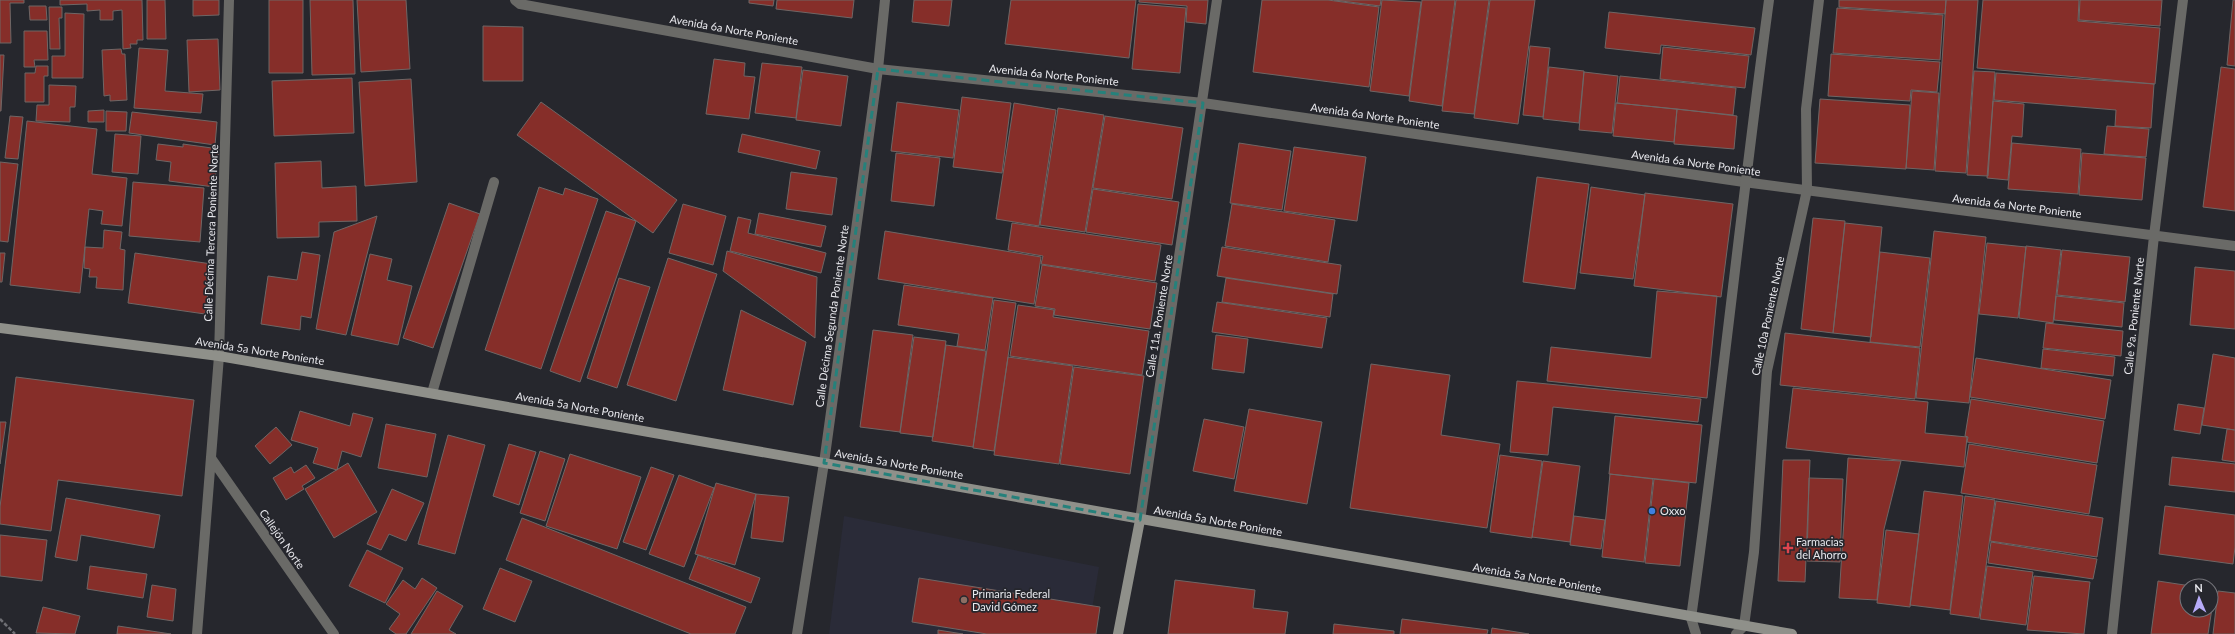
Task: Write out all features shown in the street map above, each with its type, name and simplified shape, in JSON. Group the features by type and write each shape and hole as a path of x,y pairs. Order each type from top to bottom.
{"main road":[{"name":"Avenida 5a Norte Poniente","path":"0,328 219,356 1691,618 1792,634"},
{"name":"Calle 11a. Poniente Norte","path":"1118,634 1140,520"}],"street":[{"name":"Calle Décima Tercera Poniente Norte","path":"197,634 219,356 229,0"},
{"name":"Avenida 6a Norte Poniente","path":"515,0 520,4 878,68 1203,103 1744,182 2235,246"},
{"name":"Calle Décima Segunda Poniente Norte","path":"797,634 824,463 878,68 885,0"},
{"name":"Calle 11a. Poniente Norte","path":"1140,520 1203,103 1217,0"},
{"path":"1696,634 1691,618 1744,182 1769,0"},
{"name":"Calle 10a Poniente Norte","path":"1744,626 1754,552 1767,371 1807,190 1806,109 1819,0"},
{"name":"Calle 9a. Poniente Norte","path":"2112,634 2154,236 2183,0"},
{"path":"432,393 494,182"},
{"name":"Callejón Norte","path":"211,458 334,634"},
{"path":"1736,634 1744,626"}],"path":[{"path":"0,619 15,634"}],"highlighted area":[{"path":"878,69 1203,103 1140,520 824,463"}],"shaded area":[{"name":"Primaria Federal David Gómez","path":"844,516 1099,567 1088,634 829,634"}],"building":[{"path":"0,0 24,0 24,3 10,3 11,43 0,43"},
{"path":"60,0 142,0 143,40 137,40 137,44 130,44 131,48 123,49 122,10 113,11 113,20 100,20 100,10 87,11 87,4 60,5"},
{"path":"147,0 165,0 166,39 147,39"},
{"path":"193,0 219,0 219,15 193,16"},
{"path":"269,0 303,0 303,73 269,73"},
{"path":"310,0 353,0 355,74 312,75"},
{"path":"357,0 406,0 410,69 361,72"},
{"path":"749,0 774,0 773,6 749,3"},
{"path":"777,0 854,0 852,18 776,9"},
{"path":"914,0 952,0 949,26 912,22"},
{"path":"1011,0 1136,0 1129,58 1005,44"},
{"path":"1139,0 1208,0 1206,24 1186,22 1187,6 1139,2"},
{"path":"1262,0 1328,0 1379,7 1369,87 1253,72"},
{"path":"1334,0 1381,0 1380,6"},
{"path":"1382,0 1421,2 1409,96 1370,91"},
{"path":"1422,0 1455,0 1442,106 1409,101"},
{"path":"1456,0 1489,0 1474,114 1442,111"},
{"path":"1490,0 1535,0 1518,124 1474,118"},
{"path":"1839,0 1946,0 1945,14 1839,7"},
{"path":"1946,0 1978,0 1966,173 1935,171"},
{"path":"1983,0 2079,0 2078,21 2160,28 2155,84 1977,68"},
{"path":"2080,0 2162,0 2160,26 2079,20"},
{"path":"2233,0 2235,0 2235,66 2227,65"},
{"path":"1138,4 1186,8 1180,73 1132,69"},
{"path":"29,6 46,6 47,20 30,20"},
{"path":"49,7 62,7 62,18 59,18 60,49 50,49"},
{"path":"1837,8 1943,15 1940,60 1833,53"},
{"path":"1609,12 1755,28 1751,55 1661,45 1660,54 1605,48"},
{"path":"65,13 84,14 83,78 52,78 52,56 65,56"},
{"path":"483,26 523,27 523,81 483,81"},
{"path":"24,31 47,31 48,60 34,60 35,67 24,67"},
{"path":"218,39 220,90 189,92 187,40"},
{"path":"1530,46 1550,48 1543,117 1523,115"},
{"path":"1663,47 1749,56 1745,88 1660,79"},
{"path":"139,48 168,50 165,91 203,94 201,113 134,108"},
{"path":"121,49 122,54 125,54 127,100 110,101 110,95 104,96 102,50"},
{"path":"1831,54 1940,62 1937,92 1911,90 1910,101 1828,96"},
{"path":"0,55 4,55 1,111 0,111"},
{"path":"714,59 745,63 744,76 755,77 749,119 706,114"},
{"path":"762,63 802,67 796,118 755,113"},
{"path":"36,66 48,66 48,76 44,76 44,102 25,102 25,73 35,73"},
{"path":"1549,67 1584,71 1579,123 1543,119"},
{"path":"2221,67 2235,69 2235,211 2203,207"},
{"path":"803,70 848,76 841,126 796,120"},
{"path":"1974,71 1995,72 1988,176 1967,175"},
{"path":"1584,72 1618,76 1612,133 1579,130"},
{"path":"1996,73 2154,84 2151,128 2115,126 2116,110 1994,100"},
{"path":"1620,76 1736,88 1733,115 1617,103"},
{"path":"352,78 354,133 274,136 272,81"},
{"path":"411,79 417,182 365,186 359,82"},
{"path":"49,85 76,86 75,107 70,107 70,122 36,121 37,105 49,105"},
{"path":"1912,91 1939,93 1934,170 1906,168"},
{"path":"962,97 1011,103 1002,173 953,167"},
{"path":"1820,99 1910,105 1906,169 1815,163"},
{"path":"1993,101 2024,104 2022,137 2012,136 2008,180 1987,178"},
{"path":"541,102 677,200 653,233 517,135"},
{"path":"897,102 959,110 953,158 891,151"},
{"path":"1014,103 1056,110 1039,226 996,219"},
{"path":"1616,103 1677,109 1674,142 1613,136"},
{"path":"1058,108 1104,115 1085,232 1040,225"},
{"path":"1677,109 1737,116 1734,149 1674,144"},
{"path":"104,110 104,122 88,122 88,111"},
{"path":"106,111 127,112 126,131 106,131"},
{"path":"132,112 217,122 215,145 129,133"},
{"path":"10,116 23,117 18,159 5,158"},
{"path":"1105,116 1183,128 1172,199 1093,188"},
{"path":"27,121 97,129 92,174 127,178 122,226 101,224 103,211 89,209 80,293 10,285"},
{"path":"2107,126 2149,129 2146,157 2104,154"},
{"path":"115,134 141,136 138,174 112,172"},
{"path":"742,134 820,151 816,169 738,152"},
{"path":"1239,143 1291,151 1282,210 1230,203"},
{"path":"2012,143 2081,149 2078,194 2008,189"},
{"path":"158,144 183,147 183,144 219,149 214,187 169,181 171,162 156,160"},
{"path":"1294,147 1366,157 1357,221 1284,211"},
{"path":"896,153 940,158 934,206 891,201"},
{"path":"2082,153 2146,158 2142,200 2079,195"},
{"path":"321,161 322,188 356,186 357,221 319,222 319,237 277,238 275,163"},
{"path":"0,162 18,164 8,242 0,241"},
{"path":"791,172 837,178 832,215 786,209"},
{"path":"1537,177 1589,184 1575,289 1523,282"},
{"path":"133,182 204,188 200,242 129,236"},
{"path":"539,187 563,195 565,188 598,199 541,369 485,350"},
{"path":"1591,187 1645,195 1633,279 1580,273"},
{"path":"1093,189 1179,202 1172,245 1086,232"},
{"path":"1645,193 1733,204 1721,297 1634,286"},
{"path":"449,203 480,214 433,348 403,338"},
{"path":"683,204 726,216 713,265 669,253"},
{"path":"1232,204 1335,220 1328,262 1225,246"},
{"path":"606,211 636,221 580,382 550,371"},
{"path":"759,213 826,226 821,247 755,234"},
{"path":"377,216 346,335 316,329 334,232"},
{"path":"738,217 751,220 748,233 826,253 821,273 730,251"},
{"path":"1813,218 1845,221 1833,333 1801,329"},
{"path":"1012,223 1161,245 1155,281 1041,264 1043,256 1008,250"},
{"path":"1845,223 1882,227 1871,337 1833,333"},
{"path":"104,230 122,232 120,249 125,250 123,290 96,288 97,277 89,277 90,269 84,268 85,247 103,248"},
{"path":"885,231 1041,257 1034,304 878,279"},
{"path":"1934,231 1986,237 1969,403 1916,398"},
{"path":"1987,243 2026,247 2018,318 1979,314"},
{"path":"2026,246 2061,250 2053,323 2019,318"},
{"path":"1222,247 1341,265 1337,294 1217,276"},
{"path":"2062,250 2130,257 2125,302 2057,295"},
{"path":"727,251 817,277 815,338 723,271"},
{"path":"302,252 320,255 311,318 301,316 300,330 261,324 268,276 297,280"},
{"path":"1880,252 1930,258 1920,347 1870,342"},
{"path":"0,253 5,253 2,282 0,282"},
{"path":"135,253 212,264 205,314 128,303"},
{"path":"370,254 392,259 387,280 412,286 398,345 351,335"},
{"path":"668,258 717,274 676,401 627,385"},
{"path":"1042,265 1157,283 1150,329 1054,315 1055,309 1035,306"},
{"path":"2195,267 2235,271 2235,329 2190,325"},
{"path":"619,278 650,287 617,388 587,378"},
{"path":"1226,278 1333,294 1330,317 1222,302"},
{"path":"904,285 993,298 985,350 957,346 959,334 898,325"},
{"path":"1657,291 1717,296 1707,398 1547,381 1551,347 1651,358"},
{"path":"2056,296 2124,303 2122,327 2054,320"},
{"path":"994,300 1016,303 994,451 973,448"},
{"path":"1217,302 1327,318 1322,348 1212,332"},
{"path":"1018,305 1054,310 1053,317 1149,331 1142,375 1010,356"},
{"path":"741,310 806,342 793,405 723,390"},
{"path":"2046,323 2123,331 2121,356 2043,348"},
{"path":"873,330 913,335 900,432 860,427"},
{"path":"1785,333 1920,348 1915,399 1780,385"},
{"path":"1216,335 1248,339 1244,373 1212,369"},
{"path":"914,337 946,341 933,437 900,433"},
{"path":"946,345 986,351 973,447 932,441"},
{"path":"2043,349 2115,357 2113,376 2041,368"},
{"path":"2213,354 2235,358 2235,430 2202,425"},
{"path":"1008,357 1073,366 1059,464 994,455"},
{"path":"1976,358 2111,380 2105,419 1970,397"},
{"path":"1371,364 1450,375 1441,435 1500,444 1487,528 1350,508"},
{"path":"1074,367 1144,376 1130,474 1060,464"},
{"path":"16,377 194,400 182,496 58,480 51,531 0,524 0,507"},
{"path":"1517,381 1701,399 1698,422 1553,407 1548,455 1510,452"},
{"path":"1793,388 1928,402 1925,433 1967,437 1964,467 1786,448"},
{"path":"1971,399 2104,421 2097,463 1967,442 1968,437 1965,436"},
{"path":"2178,404 2204,408 2200,434 2174,430"},
{"path":"1249,409 1322,422 1307,504 1234,491"},
{"path":"300,411 350,426 353,413 373,418 361,457 342,451 337,470 313,463 318,448 291,440"},
{"path":"1615,416 1702,425 1696,483 1609,474"},
{"path":"1204,419 1244,427 1234,479 1193,471"},
{"path":"0,422 6,422 0,464"},
{"path":"386,424 436,434 427,477 378,468"},
{"path":"276,427 292,445 270,464 255,446"},
{"path":"2227,429 2235,430 2235,462 2222,460"},
{"path":"448,435 485,445 455,554 418,544"},
{"path":"509,444 536,452 519,505 493,496"},
{"path":"1969,444 2097,465 2089,514 1961,493"},
{"path":"540,451 565,459 545,521 520,513"},
{"path":"570,454 641,477 617,549 546,526"},
{"path":"1500,455 1542,461 1532,538 1490,532"},
{"path":"2172,457 2235,464 2235,492 2169,485"},
{"path":"1848,458 1901,461 1884,529 1877,600 1839,598"},
{"path":"1783,460 1810,460 1805,582 1778,581"},
{"path":"1543,461 1580,466 1570,542 1532,537"},
{"path":"348,463 377,512 334,538 305,489"},
{"path":"306,465 315,478 302,486 304,489 286,500 273,478 291,467 294,473"},
{"path":"651,467 674,475 646,550 623,542"},
{"path":"1610,474 1653,479 1644,562 1602,557"},
{"path":"679,475 714,488 684,567 649,554"},
{"path":"1809,478 1843,479 1840,562 1807,561"},
{"path":"1654,479 1689,483 1680,566 1645,563"},
{"path":"716,483 756,494 735,565 695,554"},
{"path":"392,489 424,503 406,541 389,534 381,550 367,544"},
{"path":"1924,491 1963,496 1950,610 1910,605"},
{"path":"756,494 789,497 783,542 751,538"},
{"path":"1965,496 1995,500 1979,618 1950,614"},
{"path":"66,498 160,515 154,548 81,535 77,561 55,557"},
{"path":"1996,501 2103,518 2097,557 1990,541"},
{"path":"2165,506 2235,515 2235,547 2233,564 2159,554"},
{"path":"1574,516 1605,520 1601,549 1570,545"},
{"path":"522,518 746,607 735,634 691,634 506,560"},
{"path":"1886,530 1919,534 1910,607 1877,603"},
{"path":"0,535 47,540 42,581 0,576"},
{"path":"1991,542 2097,559 2093,579 1988,563"},
{"path":"367,550 403,568 385,603 349,586"},
{"path":"698,555 760,578 751,603 689,579"},
{"path":"90,566 147,574 143,598 87,589"},
{"path":"1987,566 2033,572 2026,625 1980,619"},
{"path":"500,568 532,581 515,622 483,609"},
{"path":"2034,576 2090,582 2084,634 2027,630"},
{"path":"422,578 437,588 406,634 396,634 389,629 400,614 386,604 403,580 415,589"},
{"path":"919,578 1100,607 1096,634 987,634 912,622"},
{"path":"1175,580 1255,590 1253,608 1288,612 1285,634 1168,634"},
{"path":"2158,581 2179,584 2179,618 2210,618 2208,634 2151,634"},
{"path":"152,585 176,589 173,621 147,617"},
{"path":"437,591 463,606 449,630 456,634 411,634"},
{"path":"2219,591 2235,593 2235,634 2213,634 2215,618 2219,618"},
{"path":"43,607 80,616 75,634 36,633"},
{"path":"1402,619 1488,630 1487,634 1400,634"},
{"path":"1334,624 1394,631 1394,634 1333,634"},
{"path":"118,626 171,634 117,634"},
{"path":"1492,628 1529,634 1491,634"},
{"path":"938,630 963,634 938,634"}],"place":[{"name":"Oxxo","path":"1652,511"},
{"name":"Farmacias del Ahorro","path":"1788,548"},
{"name":"Primaria Federal David Gómez","path":"964,600"}]}
